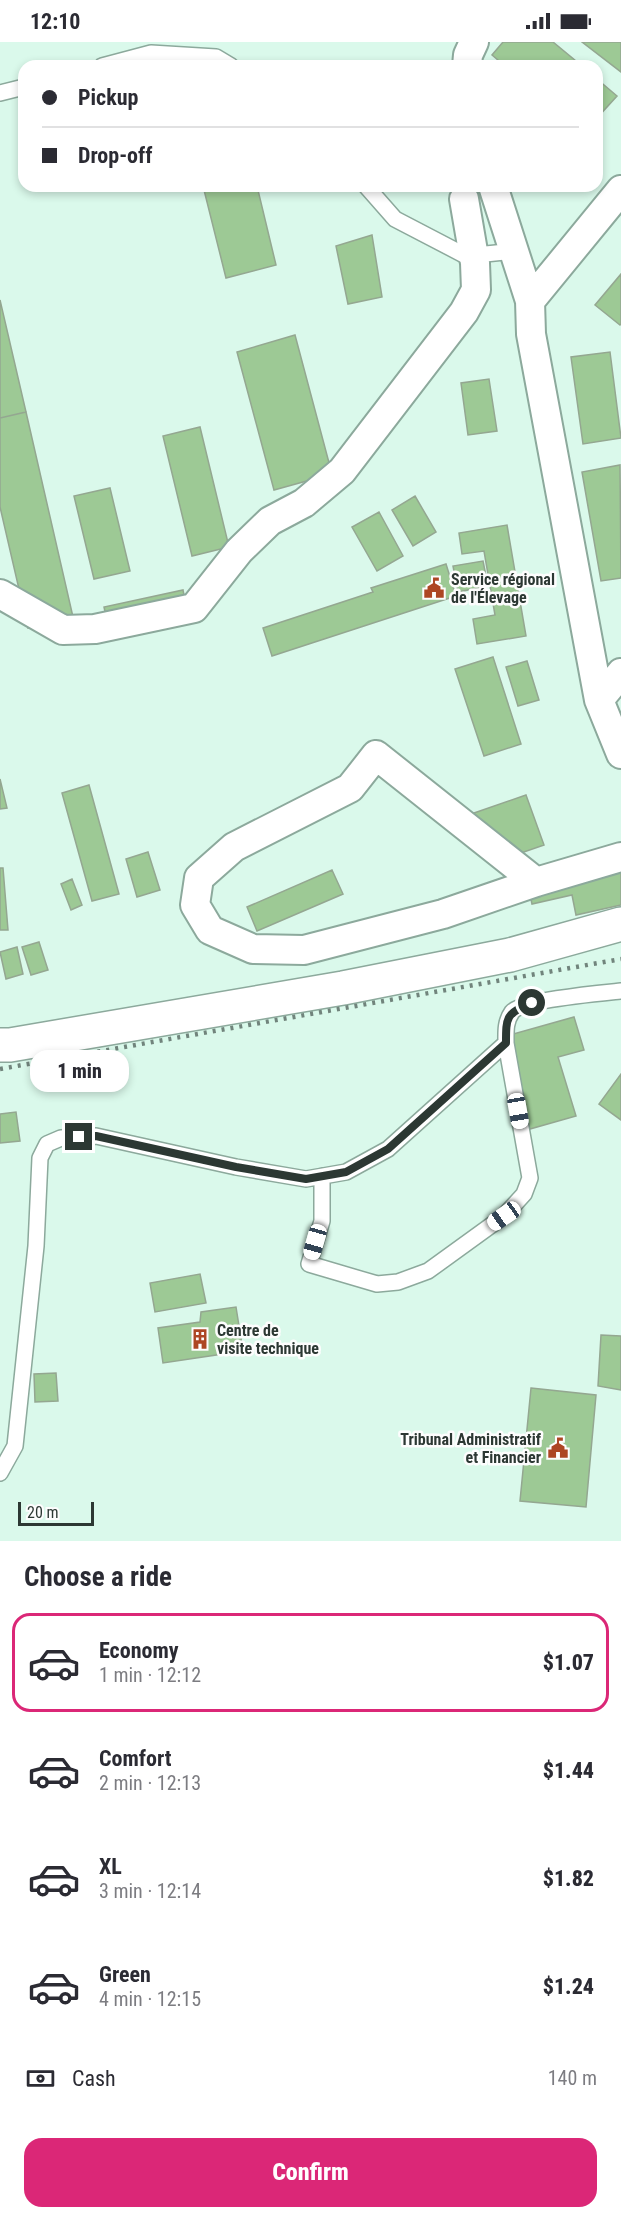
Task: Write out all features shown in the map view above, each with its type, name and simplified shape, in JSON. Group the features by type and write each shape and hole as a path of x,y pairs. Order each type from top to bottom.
{"street":[{"path":"468,60 474,42"},
{"path":"530,301 621,190"},
{"path":"494,192 530,301 531,334 599,700 621,754"},
{"path":"0,594 63,630 95,629 194,608 239,551 270,521 304,503 342,471 464,312 476,290 464,199"},
{"path":"599,700 621,673"},
{"path":"536,882 376,755 350,788 234,847 200,878 195,905 210,930 253,949 304,950 443,914 536,882 621,857"},
{"path":"0,1045 343,988 510,955 621,924"}],"lane":[{"path":"125,60 151,53 216,57 221,60"},
{"path":"0,93 18,88"},
{"path":"371,192 395,219 466,256 514,250"},
{"path":"322,1176 322,1221 309,1264 377,1284 398,1282 428,1271 504,1216 524,1194 530,1178 506,1043 506,1023 514,1010 532,1003 621,991"},
{"path":"0,1473 15,1446 36,1246 40,1158 47,1144 62,1138 96,1136 236,1167 306,1179 346,1172 388,1149 506,1043"}],"building":[{"path":"503,42 553,42 575,60 498,60 492,55"},
{"path":"582,42 621,42 621,72"},
{"path":"603,84 617,96 603,111"},
{"path":"204,192 258,192 276,265 226,278"},
{"path":"372,235 382,297 348,304 336,246"},
{"path":"621,274 621,324 620,325 595,305"},
{"path":"0,300 26,412 0,418"},
{"path":"295,335 332,474 274,490 237,352"},
{"path":"610,352 621,438 583,444 571,357"},
{"path":"489,379 497,431 468,435 461,383"},
{"path":"26,412 73,617 28,628 0,507 0,418"},
{"path":"200,427 229,547 192,556 163,436"},
{"path":"620,465 621,578 601,581 582,472"},
{"path":"110,488 130,571 94,579 74,496"},
{"path":"415,496 436,532 413,546 392,510"},
{"path":"379,512 403,556 377,571 352,527"},
{"path":"507,525 526,636 477,644 473,619 495,615 484,551 462,554 459,533"},
{"path":"483,561 488,586 458,592 453,566"},
{"path":"446,564 456,596 272,656 263,628 373,592 371,588"},
{"path":"183,590 188,616 110,634 104,607"},
{"path":"493,657 521,744 484,756 455,669"},
{"path":"527,661 539,700 518,706 506,667"},
{"path":"0,779 7,808 0,809"},
{"path":"89,785 119,894 92,901 62,793"},
{"path":"526,795 544,845 492,863 474,813"},
{"path":"148,852 160,890 137,897 126,859"},
{"path":"0,868 3,868 8,930 0,930"},
{"path":"332,870 343,894 257,931 247,907"},
{"path":"621,871 621,905 576,915 572,895 532,904 529,890"},
{"path":"72,879 82,905 71,910 61,884"},
{"path":"39,942 48,970 31,975 22,947"},
{"path":"17,947 23,974 6,979 0,952"},
{"path":"574,1017 584,1050 558,1057 576,1116 530,1129 503,1037"},
{"path":"621,1074 621,1120 599,1104"},
{"path":"16,1112 20,1141 0,1143 0,1114"},
{"path":"200,1274 206,1303 155,1312 150,1283"},
{"name":"Centre de visite technique","path":"236,1307 243,1351 163,1363 158,1328 200,1322 201,1312"},
{"path":"601,1335 621,1336 621,1390 598,1386"},
{"path":"56,1373 58,1401 35,1402 34,1374"},
{"name":"Tribunal Administratif et Financier","path":"531,1388 596,1395 586,1507 520,1501"}],"railway":[{"path":"0,1069 621,959"}],"place":[{"name":"Service régional de l'Élevage","path":"434,588"},
{"name":"Centre de visite technique","path":"200,1339"},
{"name":"Tribunal Administratif et Financier","path":"558,1448"}],"route":[{"path":"79,1137 96,1136 236,1167 306,1179 346,1172 388,1149 506,1043 506,1023 514,1010 532,1003"}]}
